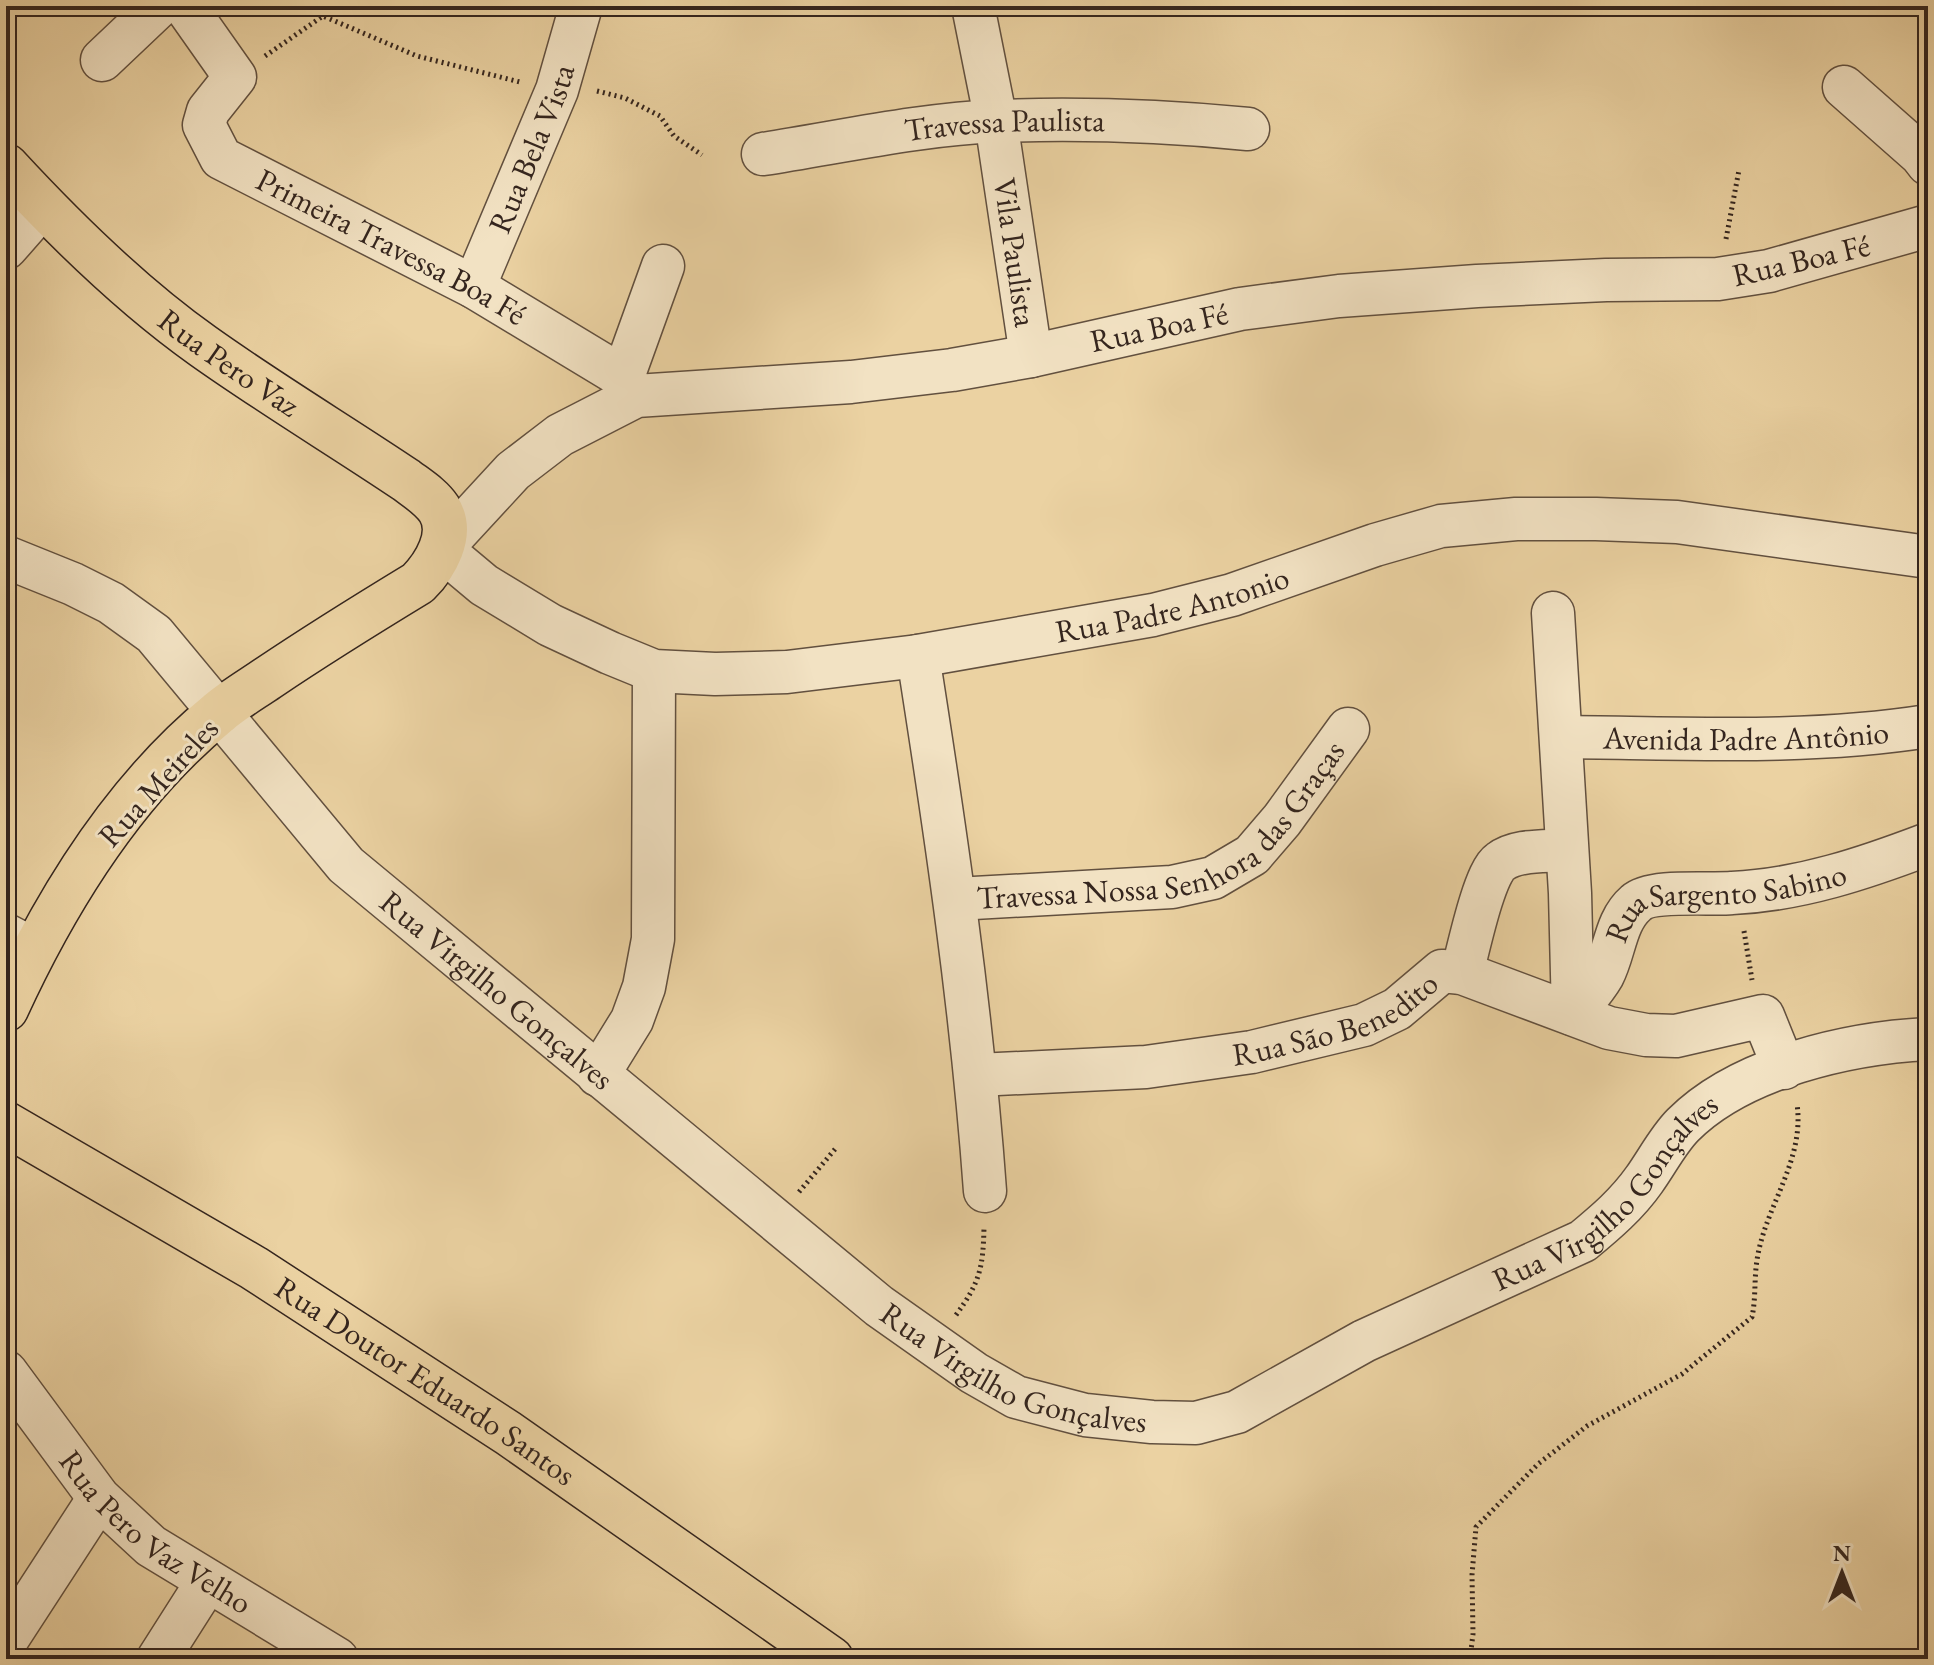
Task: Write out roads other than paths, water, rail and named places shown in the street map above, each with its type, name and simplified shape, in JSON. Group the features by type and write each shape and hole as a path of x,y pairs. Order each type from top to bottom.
{"main road":[{"name":"Rua Pero Vaz","path":"6,166 42,207 127,284 202,345 431,499 441,513 444,529 441,549"},
{"name":"Rua Meireles","path":"6,1009 20,942 158,771 218,712 305,653 418,583 433,568 441,549"},
{"name":"Rua Doutor Eduardo Santos","path":"6,1124 254,1268 495,1424 831,1659"}],"street":[{"path":"102,60 159,6"},
{"name":"Primeira Travessa Boa Fé","path":"185,6 235,77 208,111 204,125 221,158 474,287 630,386"},
{"name":"Rua Bela Vista","path":"474,287 557,90 581,6"},
{"name":"Vila Paulista","path":"973,6 996,121 1031,356"},
{"path":"1844,87 1874,111 1928,164"},
{"name":"Travessa Paulista","path":"763,154 916,129 996,121 1183,122 1248,129"},
{"path":"6,248 42,207"},
{"name":"Rua Boa Fé","path":"441,549 513,471 630,386 851,382 952,370 1031,356 1240,309 1339,296 1548,282 1718,279 1769,271 1928,226"},
{"path":"630,386 663,266"},
{"name":"Rua Padre Antonio","path":"441,549 484,585 550,625 654,671 715,674 787,672 918,656 1180,609 1232,595 1375,545 1441,526 1516,519 1677,522 1928,557"},
{"name":"Rua Virgilho Gonçalves","path":"6,557 111,603 154,634 346,865 879,1306 974,1373 1016,1397 1085,1415 1196,1423 1237,1412 1364,1341 1583,1241 1613,1217 1682,1126 1712,1101 1750,1079 1862,1045 1928,1039"},
{"path":"1553,613 1570,893 1573,1014"},
{"path":"918,656 956,899 977,1075 985,1191"},
{"path":"598,1075 632,1020 644,987 653,939 654,671"},
{"name":"Avenida Padre Antônio","path":"1562,737 1806,737 1868,734 1928,726"},
{"name":"Travessa Nossa Senhora das Graças","path":"956,899 1172,887 1213,878 1252,855 1282,820 1348,729"},
{"name":"Rua Sargento Sabino","path":"1573,1014 1603,974 1623,919 1637,901 1656,895 1742,893 1807,882 1867,867 1928,844"},
{"path":"1462,973 1489,878 1497,863 1514,855 1566,850"},
{"name":"Rua São Benedito","path":"977,1075 1146,1067 1252,1052 1364,1025 1397,1009 1442,971 1462,973 1609,1028 1646,1035 1676,1036 1763,1016 1784,1068"},
{"name":"Rua Pero Vaz Velho","path":"6,1372 99,1498 151,1546 337,1659"},
{"path":"6,1641 99,1498"},
{"path":"158,1659 207,1582"}]}
